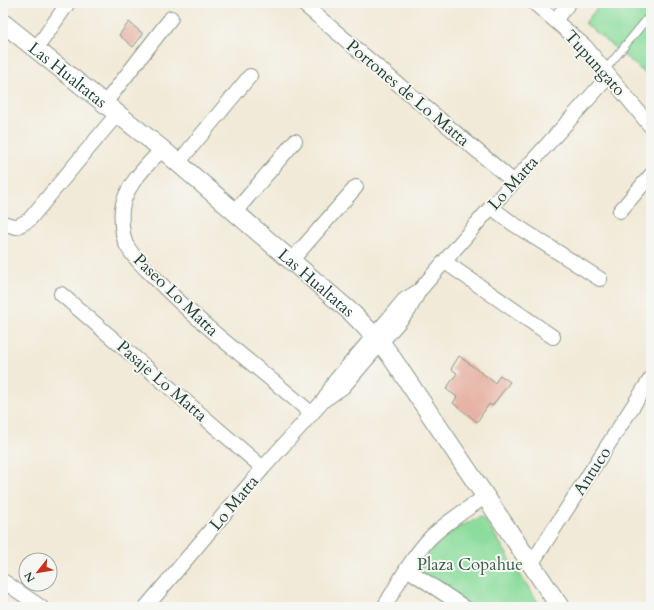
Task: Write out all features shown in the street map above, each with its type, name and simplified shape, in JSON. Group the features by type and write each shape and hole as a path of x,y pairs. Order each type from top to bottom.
{"street":[{"path":"36,49 68,3"},
{"name":"Portones de Lo Matta","path":"302,3 514,182"},
{"name":"Tupungato","path":"534,3 584,46 651,127"},
{"path":"555,20 569,3"},
{"path":"10,225 29,220 111,108 171,18"},
{"name":"Las Hualtatas","path":"3,23 162,148 353,314 378,339 532,563 560,607"},
{"name":"Lo Matta","path":"146,607 263,468 324,400 335,381 378,339 404,300 419,291 445,262 607,73"},
{"path":"178,162 250,76"},
{"path":"235,212 295,141"},
{"name":"Paseo Lo Matta","path":"162,148 128,190 124,200 122,210 123,237 127,246 143,265 185,308 312,414"},
{"path":"620,211 651,175"},
{"path":"291,261 356,187"},
{"path":"491,207 512,223 600,279"},
{"path":"445,262 553,337"},
{"name":"Pasaje Lo Matta","path":"61,294 263,468"},
{"name":"Antuco","path":"532,563 651,378"},
{"path":"384,607 422,546 436,532 486,496"},
{"path":"407,569 464,607"},
{"path":"3,581 41,607"}],"lane":[{"path":"607,73 651,14"}],"green space":[{"path":"601,3 651,3 651,78 585,23"},
{"name":"Plaza Copahue","path":"480,517 485,520 541,607 471,607 417,572 431,550 454,530"}],"building":[{"path":"129,22 143,34 133,47 119,35"},
{"path":"459,356 495,383 500,375 510,382 492,406 489,404 477,422 453,403 457,397 446,389 457,373 451,369"}]}
